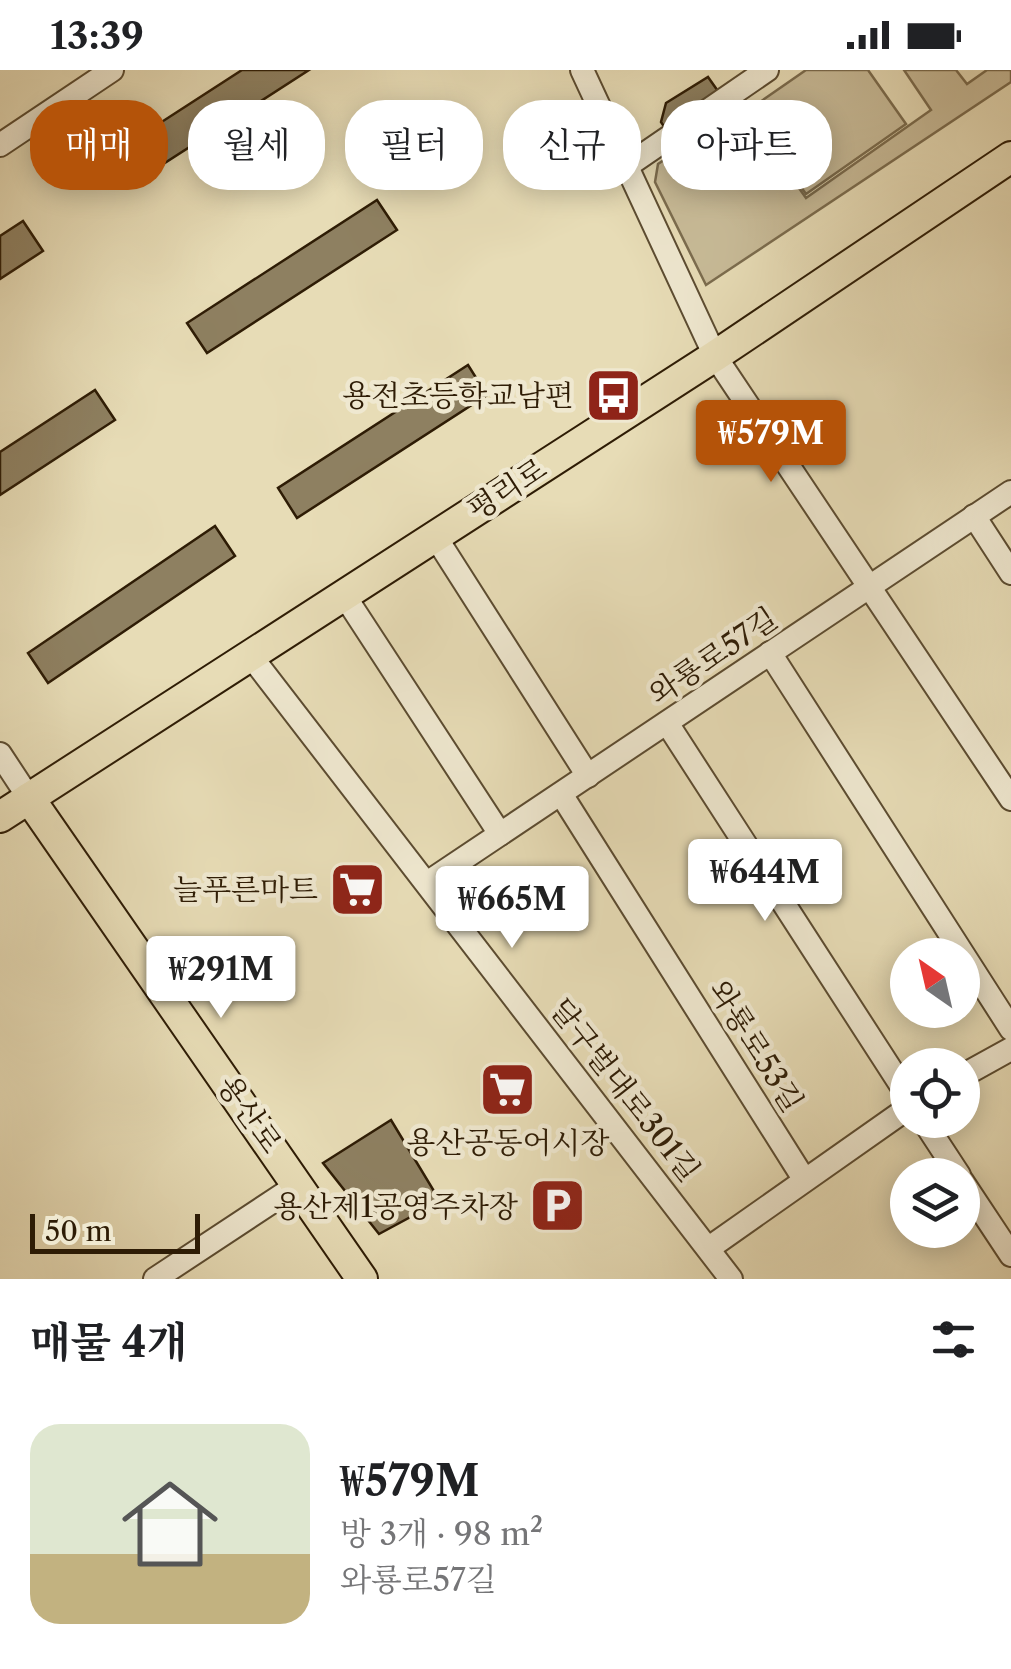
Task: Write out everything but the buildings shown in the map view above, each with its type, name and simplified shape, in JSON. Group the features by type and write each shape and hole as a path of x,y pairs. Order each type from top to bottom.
{"main road":[{"name":"평리로","path":"0,817 714,356 1011,156"},
{"name":"용산로","path":"29,798 362,1279"}],"street":[{"path":"0,145 112,70"},
{"path":"582,70 596,100"},
{"path":"641,156 767,70"},
{"path":"638,190 714,356 871,584 1011,799"},
{"name":"와룡로57길","path":"427,883 1011,492"},
{"path":"974,516 1011,574"},
{"path":"435,536 588,776"},
{"path":"344,594 500,834"},
{"path":"770,653 1011,1029"},
{"name":"달구벌대로301길","path":"250,655 730,1279"},
{"path":"667,723 890,1068"},
{"name":"용산로","path":"0,754 29,798"},
{"name":"와룡로53길","path":"561,794 804,1179"},
{"path":"980,1066 1011,1049"},
{"path":"709,1248 890,1120"},
{"path":"156,1279 298,1184"},
{"path":"980,1207 1011,1255"}],"shaded area":[{"path":"806,70 868,70 906,124 832,176 832,100 763,100"},
{"path":"904,70 956,70 967,84 987,70 1011,70 1011,82 706,285 655,182 661,162 661,190 800,190 806,198 817,190 832,190 832,180 931,110"}],"place":[{"name":"용전초등학교남편","path":"613,395"},
{"name":"늘푸른마트","path":"357,889"},
{"name":"용산공동어시장","path":"508,1090"},
{"name":"용산제1공영주차장","path":"557,1206"}]}
